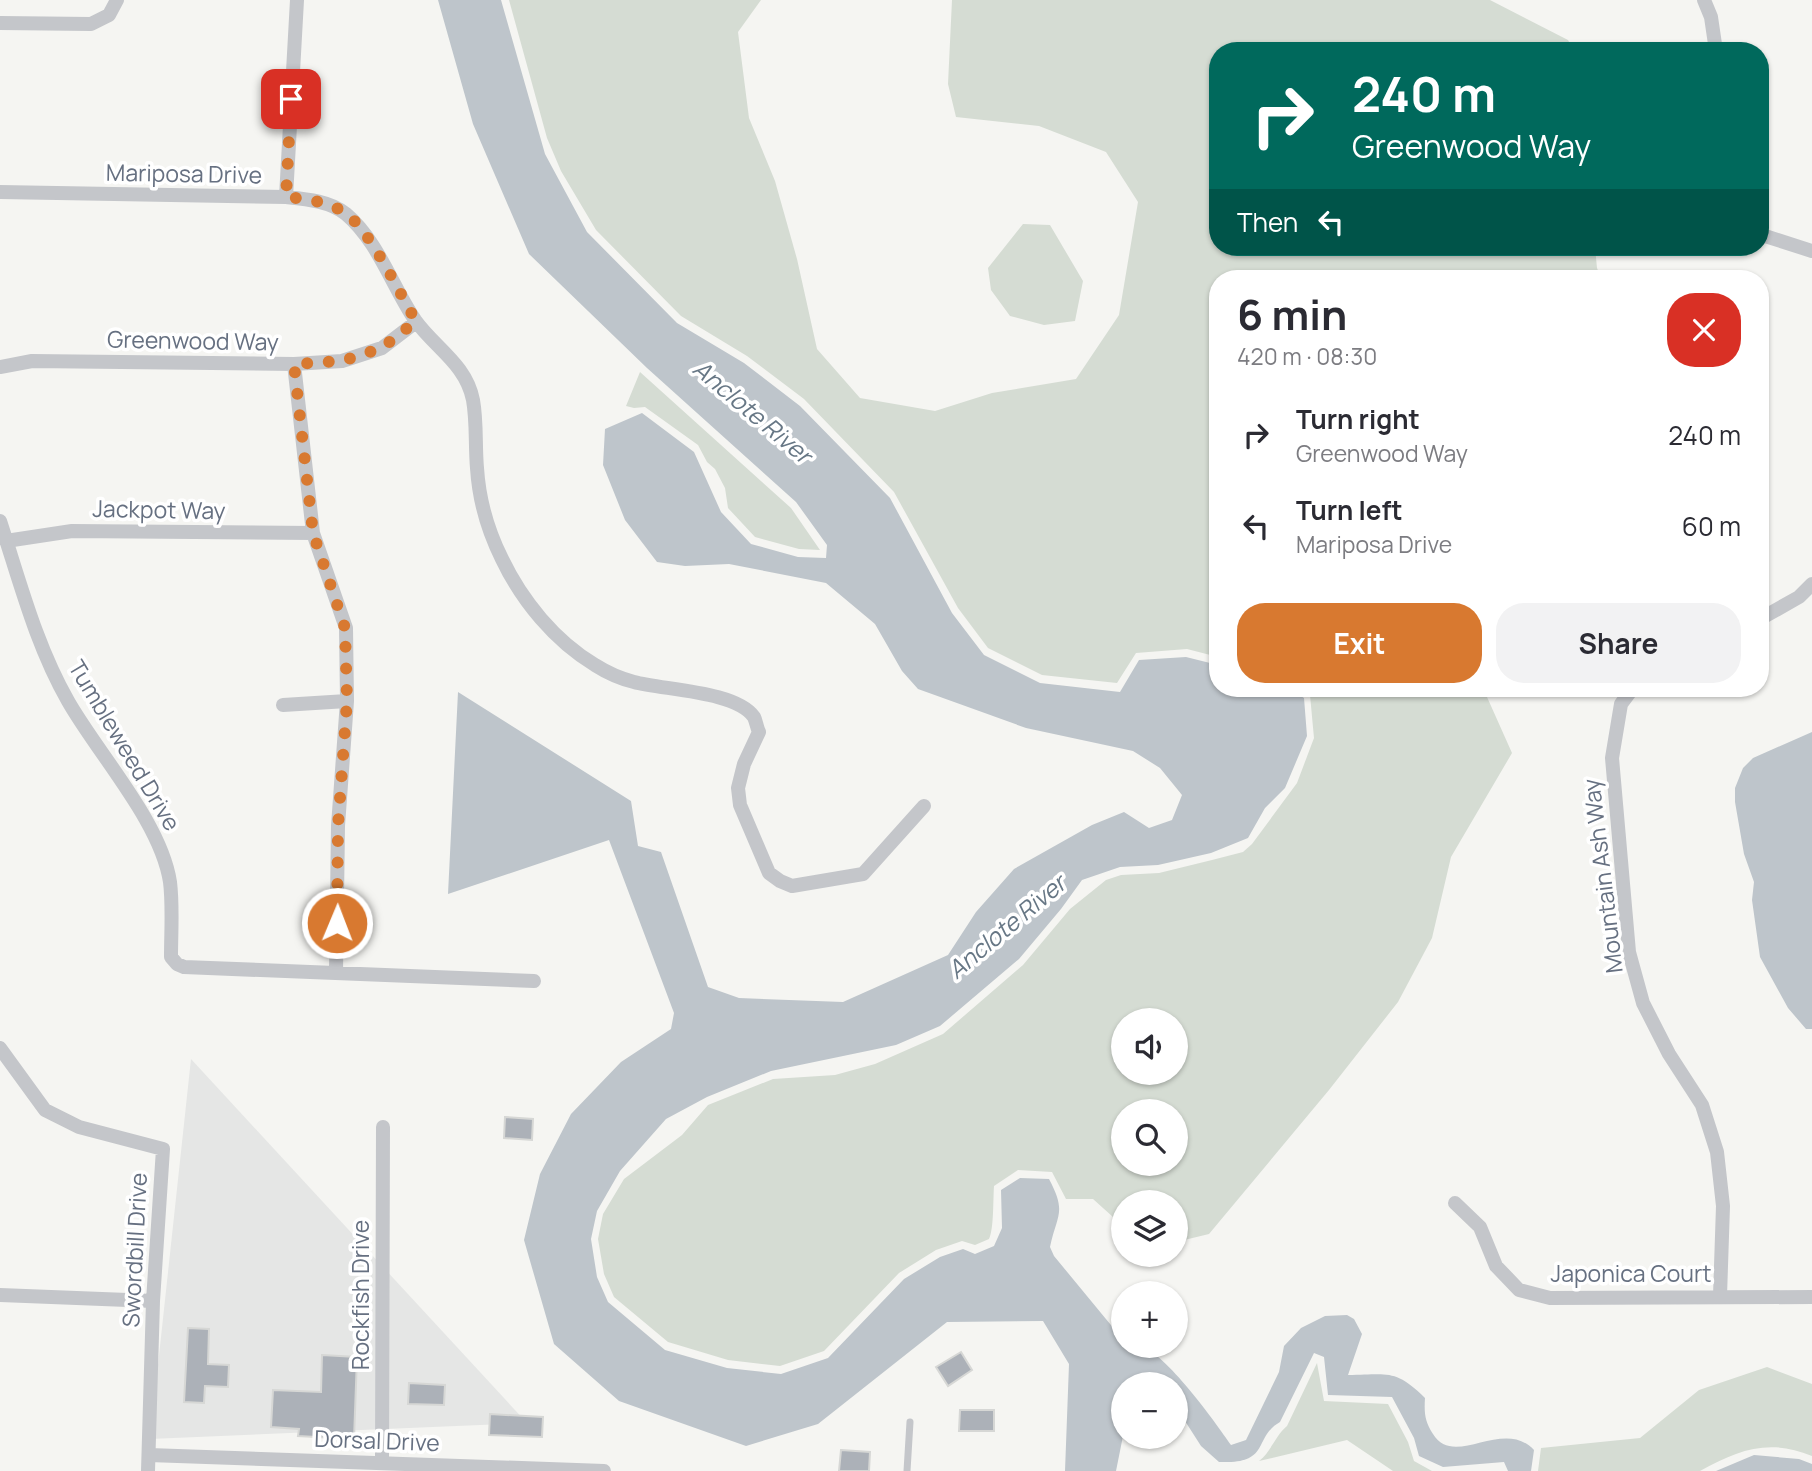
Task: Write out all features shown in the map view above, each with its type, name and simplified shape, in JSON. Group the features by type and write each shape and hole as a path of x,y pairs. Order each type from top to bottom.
{"street":[{"path":"0,23 91,24 109,15 117,0"},
{"path":"286,197 297,0"},
{"path":"1703,0 1711,17 1715,42"},
{"name":"Mariposa Drive","path":"0,192 286,197 316,200 345,213 370,242 416,321 465,373 473,400 477,472 484,516 502,560 527,604 561,638 595,665 632,682 695,690 738,705 753,716 759,732 744,764 738,788 746,823 769,873 792,886 863,874 924,806"},
{"path":"1769,237 1812,251"},
{"name":"Greenwood Way","path":"0,367 32,361 294,364 342,361 382,348 416,321"},
{"path":"294,364 313,533 345,628 347,701 338,826 336,972 534,981"},
{"name":"Tumbleweed Drive","path":"0,521 31,624 67,700 152,830 163,856 170,882 171,957 184,967 336,972"},
{"name":"Jackpot Way","path":"6,541 72,531 313,533"},
{"path":"1769,614 1799,597 1812,584"},
{"name":"Mountain Ash Way","path":"1626,697 1621,704 1612,758 1629,952 1643,1003 1669,1054 1702,1105 1717,1152 1723,1206 1720,1296"},
{"path":"283,705 347,701"},
{"name":"Swordbill Drive","path":"0,1048 45,1110 79,1127 163,1149 153,1301 148,1471"},
{"name":"Rockfish Drive","path":"382,1462 383,1127"},
{"name":"Japonica Court","path":"1455,1203 1480,1227 1496,1266 1519,1290 1549,1298 1812,1297"},
{"path":"0,1295 153,1301"},
{"name":"Dorsal Drive","path":"149,1455 604,1471"}],"lane":[{"path":"907,1471 910,1422"}],"shaded area":[{"path":"509,0 761,0 738,32 749,118 775,181 797,259 817,349 860,398 935,411 992,393 1076,379 1119,315 1138,202 1106,152 1039,126 956,117 948,84 952,0 1490,0 1569,42 1209,42 1209,256 1596,256 1598,270 1209,270 1209,655 1187,649 1136,653 1117,683 1042,675 988,648 958,608 894,492 804,399 747,356 681,316 596,230 561,171 547,138"},
{"path":"1023,224 1050,225 1083,281 1075,321 1044,325 1010,316 991,290 988,268"},
{"path":"640,372 791,508 820,550 799,549 755,537 728,508 725,488 698,445 645,407 626,406"},
{"path":"1310,697 1487,697 1512,753 1451,857 1432,938 1398,1002 1209,1234 1188,1239 1188,1190 1111,1190 1111,1215 1093,1199 1066,1199 1052,1172 1018,1170 994,1186 993,1222 989,1239 975,1245 962,1241 936,1250 899,1273 824,1351 780,1366 728,1360 668,1342 614,1297 604,1274 598,1239 603,1214 624,1179 682,1135 708,1105 773,1079 835,1075 875,1064 943,1034 1023,965 1070,909 1106,880 1121,875 1159,873 1243,852 1252,844 1297,783 1314,738"},
{"path":"191,1059 527,1423 150,1439"},
{"path":"1317,1363 1324,1401 1388,1404 1408,1442 1414,1461 1432,1471 1393,1471 1347,1440 1259,1461 1287,1426"},
{"path":"1767,1367 1812,1384 1812,1456 1768,1447 1741,1452 1700,1471 1538,1471 1541,1448 1640,1438 1699,1390"}],"water":[{"name":"Anclote River","path":"438,0 501,0 545,154 587,232 677,323 744,363 800,406 890,498 952,613 984,655 1040,683 1120,692 1139,660 1186,657 1209,663 1209,697 1304,698 1307,736 1285,788 1265,808 1248,838 1211,853 1158,865 1120,867 1082,880 1019,959 940,1026 896,1045 771,1071 707,1097 666,1119 620,1171 597,1211 591,1239 597,1277 608,1302 665,1350 727,1368 781,1374 828,1358 904,1279 940,1257 963,1249 975,1254 994,1246 1002,1228 1001,1190 1020,1178 1049,1179 1059,1207 1050,1247 1054,1256 1111,1325 1111,1358 1159,1358 1174,1372 1111,1372 1111,1449 1120,1449 1116,1471 1065,1471 1069,1364 1043,1321 947,1322 818,1424 746,1446 619,1401 554,1344 524,1240 540,1174 571,1114 621,1062 671,1029 674,1013 609,840 448,894 458,692 631,801 638,846 661,852 708,987 739,998 843,1002 948,955 976,912 1014,869 1092,825 1124,812 1149,828 1172,820 1182,795 1160,768 1133,751 1026,728 918,689 902,671 875,624 826,583 729,564 685,566 657,562 625,520 603,465 605,429 642,413 694,452 721,512 751,544 798,557 826,558 827,545 796,502 647,368 529,254 473,124"},
{"path":"1812,732 1812,1029 1806,1029 1788,1008 1760,957 1752,900 1754,882 1744,854 1735,788 1743,768 1753,758"},
{"path":"1347,1315 1354,1319 1362,1334 1348,1375 1390,1375 1415,1388 1425,1398 1427,1421 1433,1434 1442,1443 1453,1447 1508,1438 1522,1441 1534,1450 1531,1471 1508,1471 1504,1462 1443,1467 1419,1456 1414,1438 1392,1397 1328,1395 1324,1357 1314,1353 1280,1422 1266,1435 1254,1454 1236,1462 1219,1462 1201,1446 1188,1426 1188,1389 1231,1445 1246,1440 1279,1372 1284,1346 1301,1328 1325,1316"},
{"path":"1754,1455 1799,1459 1812,1464 1812,1471 1716,1471"}],"building":[{"path":"505,1117 533,1119 532,1140 504,1138"},
{"path":"188,1328 209,1329 208,1364 229,1365 228,1387 205,1386 204,1403 184,1402"},
{"path":"961,1352 972,1370 948,1386 936,1367"},
{"path":"322,1355 357,1357 354,1439 298,1436 299,1429 271,1427 273,1390 321,1392"},
{"path":"409,1383 445,1385 444,1405 408,1404"},
{"path":"960,1410 994,1410 994,1431 959,1431"},
{"path":"490,1414 543,1417 542,1437 489,1435"},
{"path":"841,1450 870,1452 869,1471 839,1471"}],"route":[{"path":"291,99 286,197 316,200 345,213 370,242 416,321 382,348 342,361 294,364 313,533 345,628 347,701 338,826 337,923"}]}
